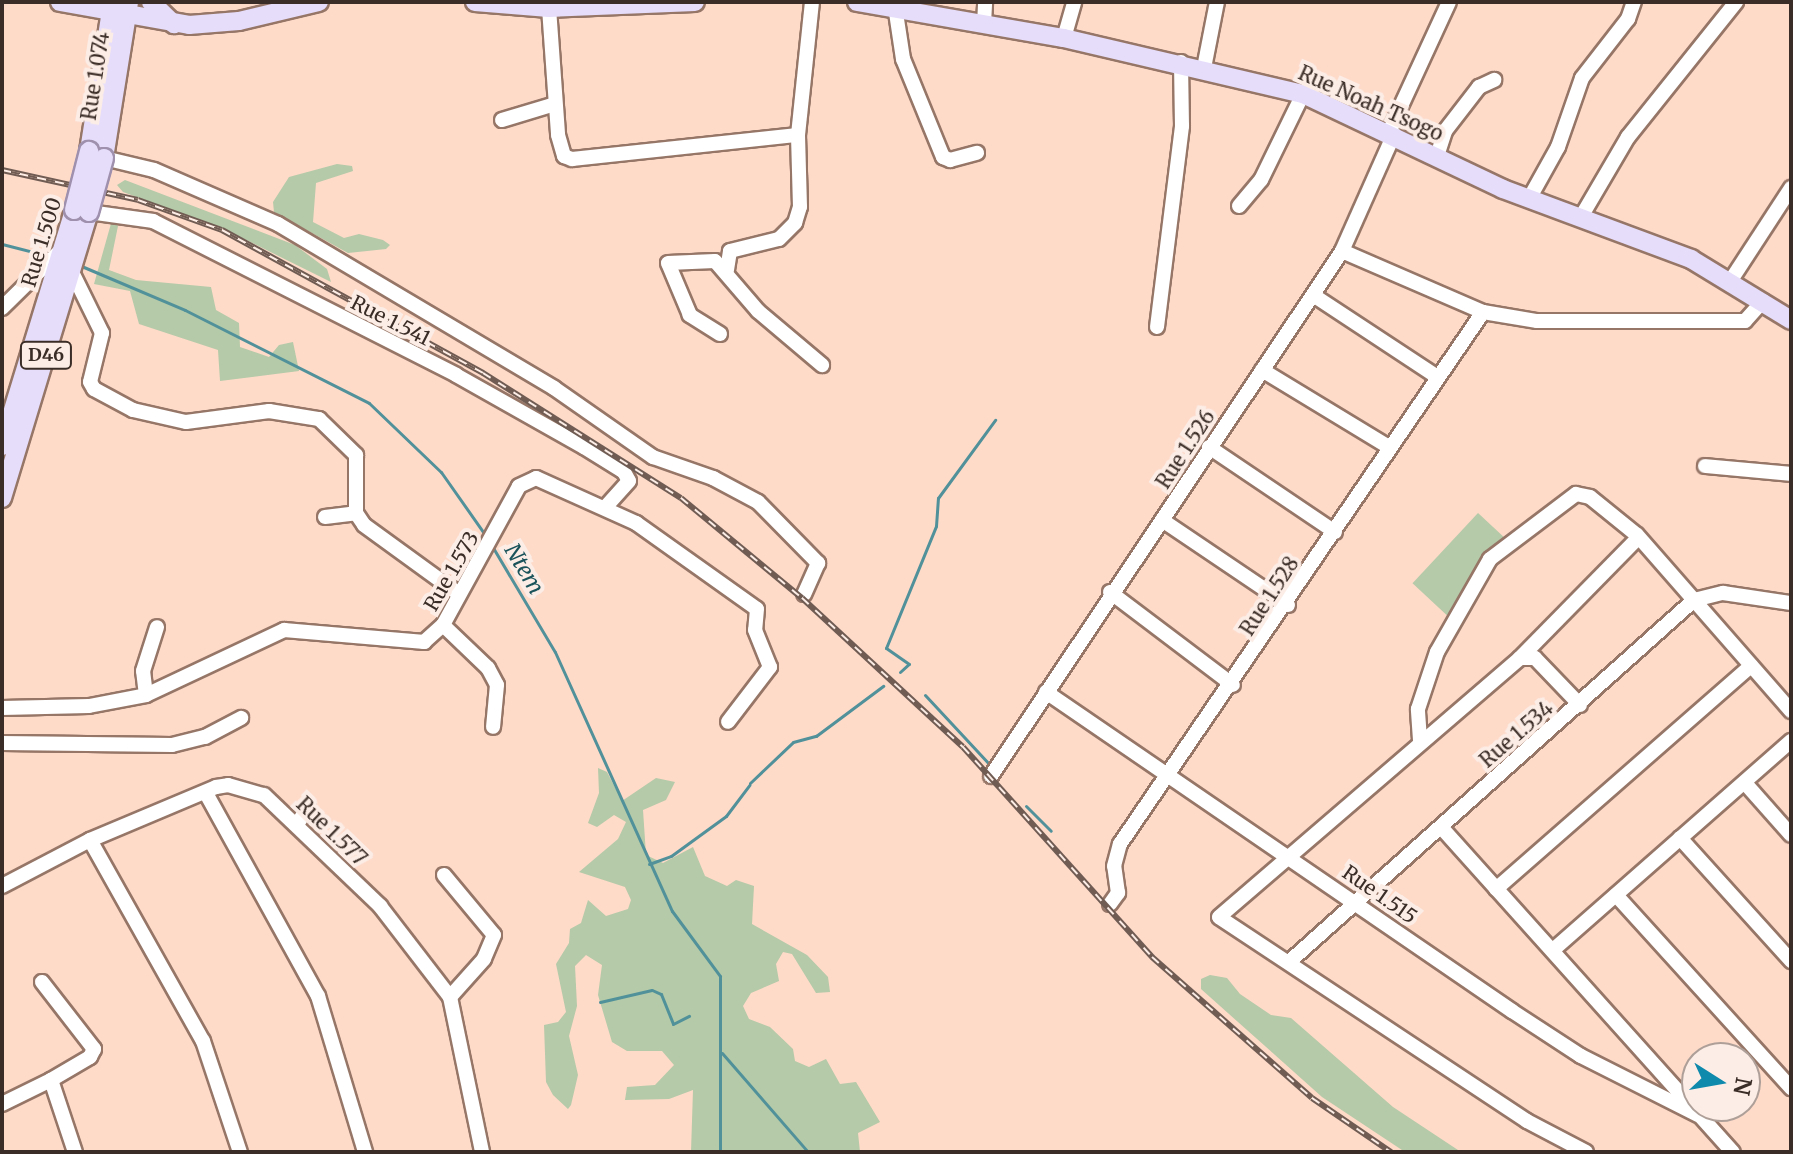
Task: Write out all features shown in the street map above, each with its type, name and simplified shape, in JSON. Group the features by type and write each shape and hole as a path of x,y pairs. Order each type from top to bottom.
{"main road":[{"path":"59,2 120,9 174,24 213,25 319,2"},
{"path":"59,2 89,21 105,47 96,155"},
{"path":"151,2 174,24"},
{"path":"475,2 549,8 695,2"},
{"name":"Rue Noah Tsogo","path":"857,2 895,6 1181,62 1303,94 1529,199 1675,252 1731,280 1791,320"},
{"name":"Rue 1.074","path":"105,47 120,9"},
{"name":"Rue 1.074","path":"96,155 120,9"},
{"name":"D46","path":"81,211 96,155"},
{"name":"Rue 1.500","path":"2,446 61,250 81,211"},
{"name":"Rue 1.500","path":"2,498 72,272 81,211"}],"street":[{"path":"727,270 730,251 779,239 795,223 800,207 798,135 812,2"},
{"path":"984,24 985,2"},
{"path":"1064,38 1074,2"},
{"path":"1204,68 1217,2"},
{"name":"Rue 1.526","path":"991,776 1110,592 1162,520 1342,251 1449,2"},
{"path":"1529,199 1558,147 1582,78 1628,19 1634,2"},
{"path":"1581,217 1628,137 1736,2"},
{"path":"895,6 903,59 943,157 950,160 977,153"},
{"path":"549,8 561,147 572,159 798,135"},
{"path":"1157,327 1182,126 1181,62"},
{"path":"1437,156 1445,131 1479,87 1494,80"},
{"path":"1239,206 1256,188 1303,94"},
{"path":"502,120 555,104"},
{"path":"96,155 154,170 278,224 554,388 653,457 713,478 758,502 818,563 804,594"},
{"path":"1731,280 1791,188"},
{"name":"Rue 1.541","path":"81,211 153,221 456,375 584,447 624,472 629,481 605,508"},
{"path":"2,308 61,250"},
{"path":"1342,251 1483,312 1570,325 1745,321 1763,301"},
{"path":"720,334 690,315 668,263 715,261 727,270 758,311 822,365"},
{"path":"72,272 102,333 90,382 94,389 133,410 186,422 269,411 319,419 356,455 356,513 390,547 459,594"},
{"path":"1313,295 1436,376"},
{"name":"Rue 1.528","path":"1110,904 1119,885 1116,853 1288,605 1387,446 1483,312"},
{"path":"1262,370 1387,446"},
{"path":"1209,447 1335,532"},
{"path":"1705,466 1791,474"},
{"name":"Rue 1.573","path":"2,708 89,706 146,695 284,630 334,631 407,644 434,637 527,479 552,482 636,523 757,609 755,630 770,667 728,722"},
{"path":"1420,740 1418,709 1437,652 1490,559 1576,494 1590,497 1637,539 1791,711"},
{"path":"325,517 356,513"},
{"path":"1162,520 1288,605"},
{"path":"1586,1152 1527,1121 1219,917 1420,740 1520,658 1637,539"},
{"path":"1110,592 1233,685"},
{"path":"1694,600 1723,593 1791,603"},
{"name":"Rue 1.534","path":"1289,962 1694,600"},
{"path":"443,625 488,668 497,685 493,727"},
{"path":"146,695 143,671 157,627"},
{"path":"1520,658 1535,658 1580,705"},
{"path":"1496,889 1751,666"},
{"name":"Rue 1.515","path":"1046,692 1581,1056 1681,1106"},
{"path":"2,743 172,745 205,737 241,718"},
{"path":"1553,950 1791,741"},
{"path":"1745,783 1791,835"},
{"name":"Rue 1.577","path":"2,886 90,840 228,785 264,795 298,823 394,922 450,997 482,1152"},
{"path":"207,795 318,996 365,1152"},
{"path":"298,823 308,807"},
{"path":"1441,827 1681,1096"},
{"path":"1680,838 1791,961"},
{"path":"90,840 203,1041 240,1152"},
{"path":"444,875 494,935 484,959 450,997"},
{"path":"1616,895 1791,1088"},
{"path":"2,1104 90,1057 94,1049 42,982"},
{"path":"51,1080 75,1152"},
{"path":"1705,1122 1733,1152"}],"green space":[{"path":"337,164 352,166 353,171 316,183 313,222 344,238 359,234 383,240 390,245 386,249 348,253 274,212 273,202 289,177"},
{"path":"125,180 295,245 327,269 331,282 224,229 123,192 117,185"},
{"path":"112,220 118,226 109,270 136,280 211,287 216,310 239,323 240,347 269,357 279,345 293,342 299,371 220,381 218,350 139,324 130,291 94,284"},
{"path":"1478,513 1512,545 1447,615 1413,583"},
{"path":"598,768 607,772 622,801 656,778 675,782 666,800 643,810 646,855 663,863 693,847 705,876 727,886 736,880 754,886 752,924 807,955 828,977 830,992 816,993 792,954 783,952 776,964 779,981 751,993 743,1006 749,1019 770,1027 793,1049 795,1061 809,1067 826,1059 840,1084 856,1082 880,1122 858,1133 860,1152 691,1152 693,1090 669,1099 625,1100 627,1087 655,1085 674,1065 662,1051 627,1051 612,1042 598,995 602,965 586,955 575,966 577,1006 569,1036 578,1075 571,1105 568,1109 553,1095 546,1082 544,1025 558,1022 566,1012 556,964 569,943 570,929 581,923 588,900 606,916 628,909 631,900 625,887 579,872 618,839 626,822 614,815 597,827 588,823 599,793"},
{"path":"1210,975 1227,978 1240,994 1271,1015 1291,1018 1393,1107 1461,1152 1405,1152 1322,1097 1201,989 1201,979"}],"waterway":[{"name":"Ntem","path":"2,244 49,256"},
{"name":"Ntem","path":"79,265 185,310 369,403 441,472 486,536"},
{"path":"900,672 909,664 886,648 936,526 938,498 995,420"},
{"name":"Ntem","path":"492,546 555,652 672,911 720,976 720,1152"},
{"path":"750,783 793,742 816,736 883,686"},
{"path":"925,695 991,766"},
{"path":"649,864 671,856 726,816 749,785"},
{"path":"1026,806 1051,831"},
{"path":"600,1002 652,990 661,994 673,1024 689,1016"},
{"path":"722,1053 808,1152"}],"railway":[{"path":"2,170 138,200 222,230 483,373 681,498 802,598 963,747 1152,957 1312,1098 1391,1152"}]}
